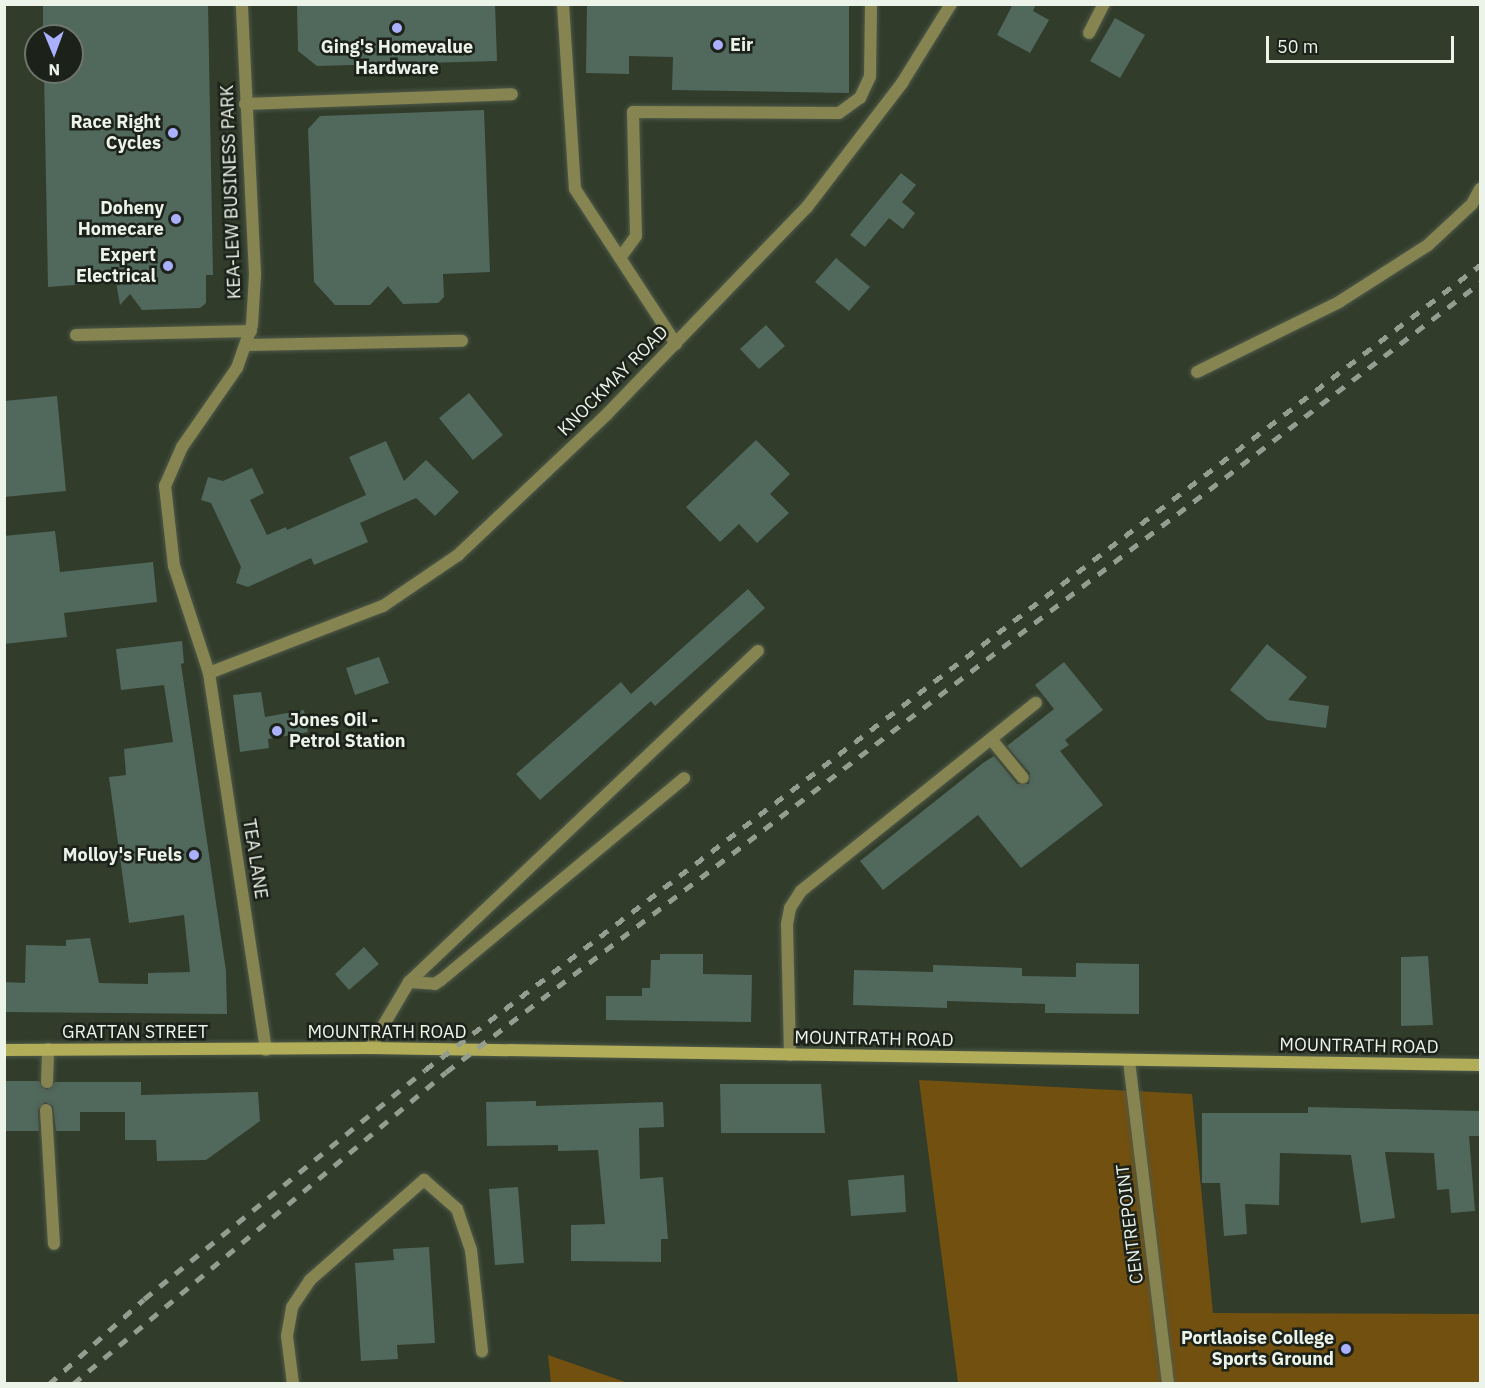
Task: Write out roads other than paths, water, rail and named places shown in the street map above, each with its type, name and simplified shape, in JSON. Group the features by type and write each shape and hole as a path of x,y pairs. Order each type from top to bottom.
{"main road":[{"name":"MOUNTRATH ROAD","path":"266,1050 370,1048 1480,1065"},
{"name":"GRATTAN STREET","path":"4,1050 266,1050"}],"street":[{"name":"KEA-LEW BUSINESS PARK","path":"209,673 174,566 165,486 182,447 228,385 247,345 251,331 255,274 245,104 242,4"},
{"path":"563,4 575,189 676,344"},
{"path":"620,258 636,236 633,112 839,113 860,98 870,77 871,4"},
{"path":"1089,33 1104,4"},
{"name":"KNOCKMAY ROAD","path":"209,673 383,606 422,582 458,555 676,344 800,215 853,151 902,83 946,6"},
{"path":"245,104 512,94"},
{"path":"1197,372 1339,302 1428,245 1472,204 1480,189"},
{"path":"76,334 251,331"},
{"path":"247,345 462,341"},
{"path":"370,1048 409,982 758,651"},
{"name":"TEA LANE","path":"209,673 266,1050"},
{"path":"790,1055 787,924 796,900 825,869 1036,703"},
{"path":"991,739 1023,778"},
{"path":"409,982 435,984 441,981 684,778"},
{"path":"46,1082 48,1049"},
{"name":"CENTREPOINT","path":"1129,1061 1168,1383"},
{"path":"46,1110 54,1244"},
{"path":"293,1383 287,1336 292,1307 310,1280 424,1180 457,1209 471,1250 482,1351"}],"railway":[{"path":"49,1384 144,1299 425,1070 1480,265"},
{"path":"73,1384 446,1072 1480,283"}],"place":[{"name":"Ging's Homevalue Hardware","path":"397,28"},
{"name":"Eir","path":"718,45"},
{"name":"Race Right Cycles","path":"173,133"},
{"name":"Doheny Homecare","path":"176,219"},
{"name":"Expert Electrical","path":"168,266"},
{"name":"Jones Oil - Petrol Station","path":"277,731"},
{"name":"Molloy's Fuels","path":"194,855"},
{"name":"Portlaoise College Sports Ground","path":"1346,1349"}]}
